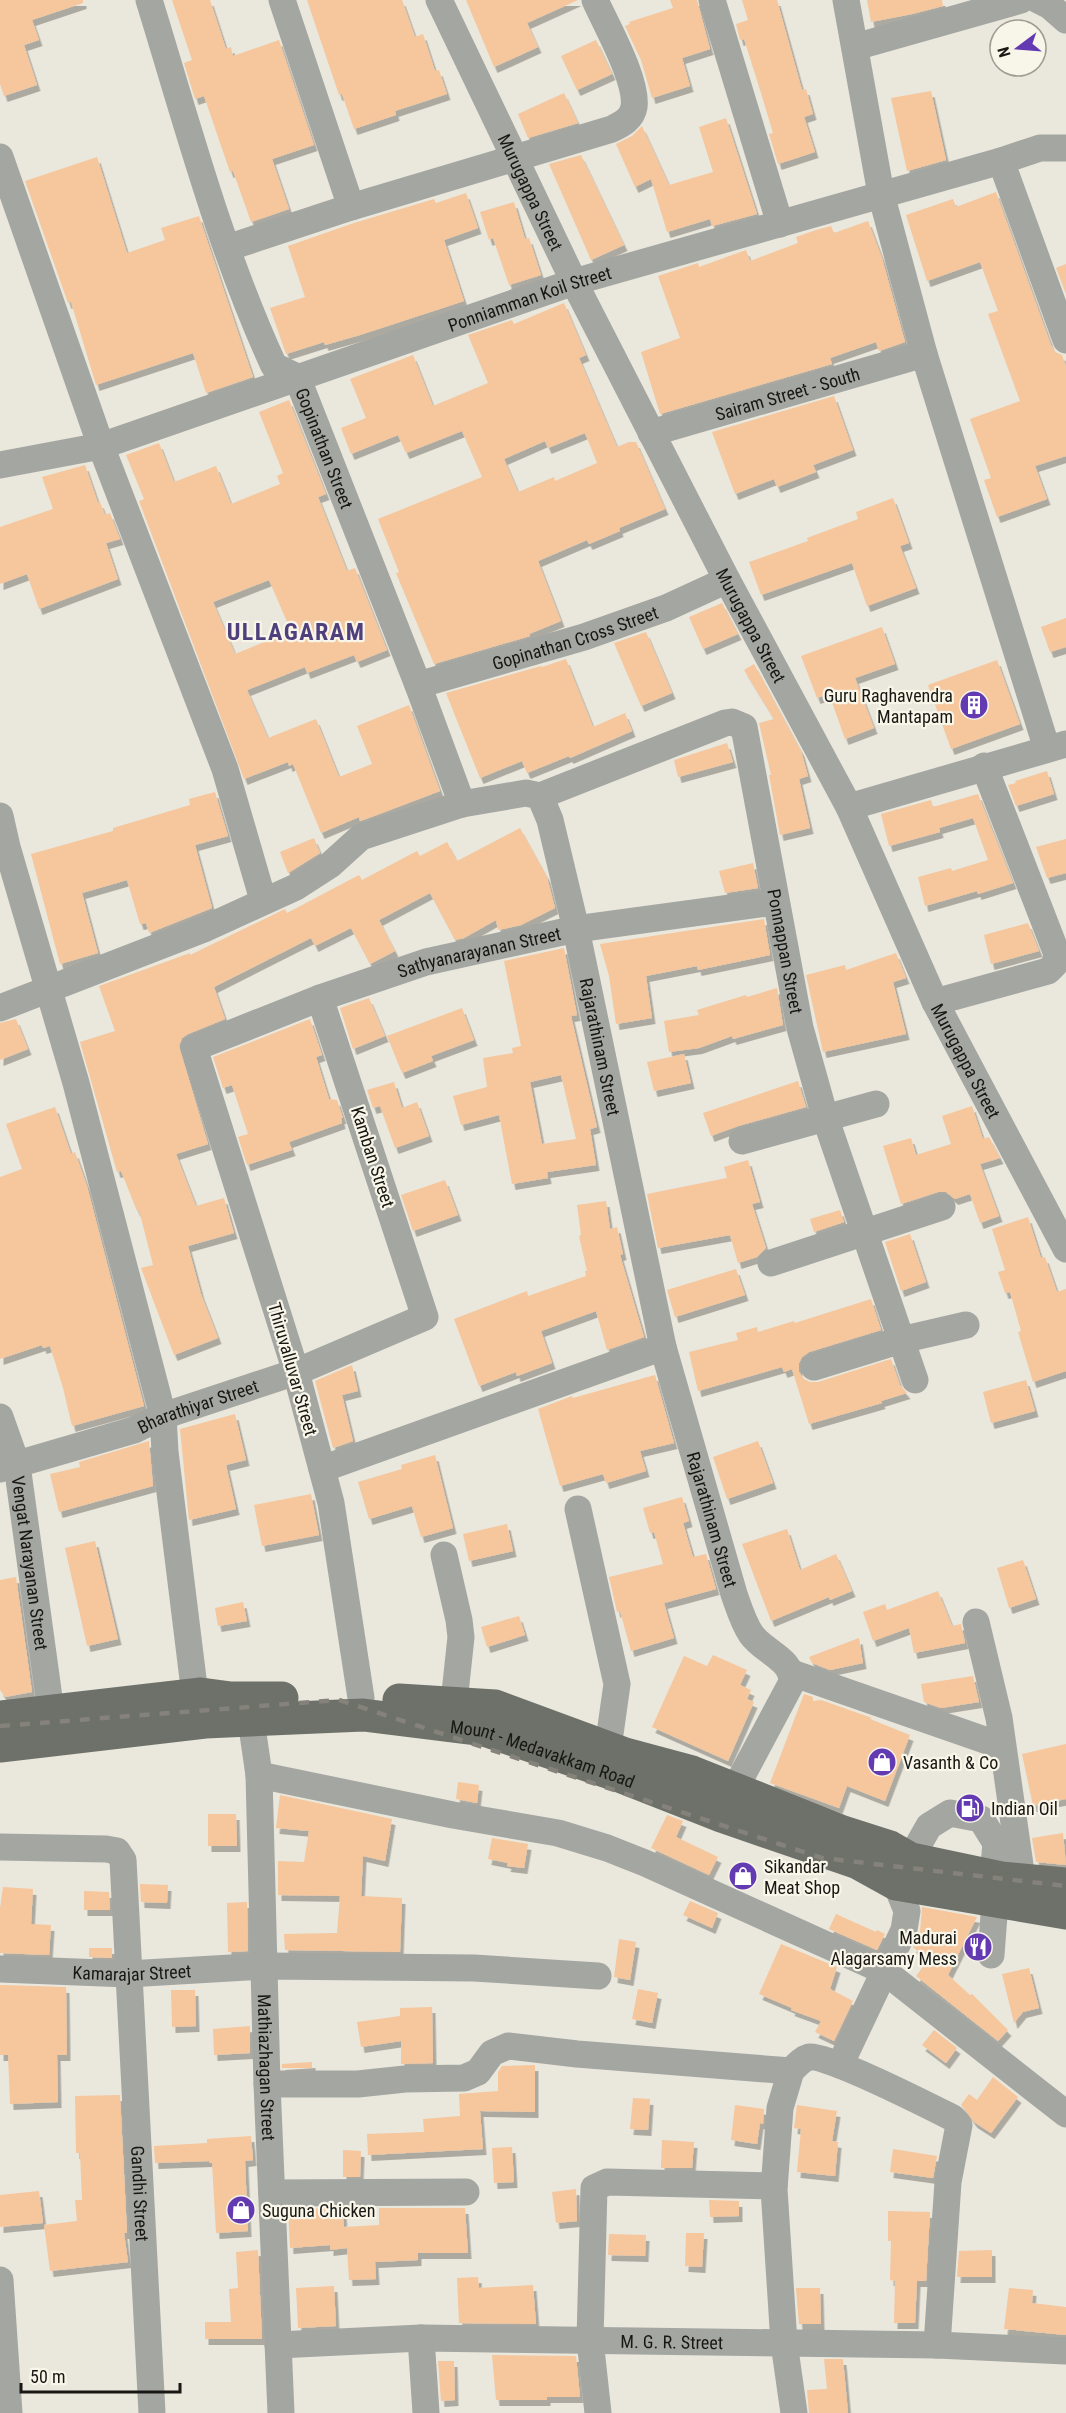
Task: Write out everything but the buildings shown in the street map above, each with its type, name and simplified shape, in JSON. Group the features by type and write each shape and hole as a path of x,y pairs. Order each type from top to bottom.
{"main road":[{"name":"Mount - Medavakkam Road","path":"0,1717 195,1695 241,1709 363,1714 484,1730 619,1776 731,1820 858,1863 1003,1886 1066,1884"},
{"name":"Mount - Medavakkam Road","path":"0,1746 205,1722 241,1709 362,1698 495,1706 608,1748 692,1772 843,1832 890,1847 904,1872"},
{"name":"Mount - Medavakkam Road","path":"1003,1886 1066,1913"}],"street":[{"name":"Gopinathan Street","path":"149,0 227,248 274,366 297,377 462,804"},
{"path":"282,0 351,207"},
{"name":"Murugappa Street","path":"439,0 574,282 727,580 849,807 935,1002 1066,1249"},
{"path":"227,248 351,207 516,159 626,123 634,108 633,85 595,0"},
{"path":"712,0 780,224"},
{"path":"846,0 881,194 924,354 1057,747 984,766 849,807"},
{"path":"855,47 961,9 1021,0"},
{"path":"1038,0 1050,6 1066,20"},
{"name":"Ponniamman Koil Street","path":"0,465 101,446 574,282 1040,148 1066,148"},
{"path":"0,157 101,446 225,770 263,900"},
{"path":"1001,161 1066,340"},
{"name":"Sairam Street - South","path":"651,433 924,354"},
{"name":"Gopinathan Cross Street","path":"418,686 584,637 666,608 727,580"},
{"name":"Ponnappan Street","path":"540,796 725,723 740,724 746,732 775,903 800,1028 825,1117 915,1380"},
{"path":"935,1002 1048,971 1055,964 1057,954 984,766"},
{"path":"0,1008 204,929 263,900 296,887 330,865 361,837 462,804 526,793 540,796"},
{"name":"Rajarathinam Street","path":"540,796 550,820 576,929 663,1347 744,1621 752,1636 787,1665 792,1673"},
{"path":"0,816 3,849 49,989 163,1416 165,1452 195,1695"},
{"name":"Sathyanarayanan Street","path":"194,1048 320,998 426,962 576,929 775,903"},
{"name":"Kamban Street","path":"320,998 425,1317"},
{"name":"Thiruvalluvar Street","path":"194,1048 296,1372 322,1468 331,1503 362,1698"},
{"path":"742,1141 876,1104"},
{"path":"771,1263 942,1207"},
{"name":"Bharathiyar Street","path":"8,1467 134,1430 163,1416 296,1372 425,1317"},
{"path":"814,1367 901,1340 966,1325"},
{"path":"322,1468 663,1347"},
{"name":"Vengat Narayanan Street","path":"0,1417 51,1712"},
{"path":"578,1509 616,1683 608,1748"},
{"path":"444,1556 461,1637 454,1702"},
{"path":"976,1622 999,1718 1002,1746 1003,1886 991,1956"},
{"path":"735,1789 792,1682 792,1673 1002,1746"},
{"name":"Mathiazhagan Street","path":"241,1709 259,1775 267,2084 281,2413"},
{"path":"259,1775 453,1815 558,1833 607,1848 884,1971 1066,2114"},
{"path":"840,2065 904,1930 907,1911 904,1872 929,1826 950,1813 981,1819 996,1843 1003,1886"},
{"name":"Gandhi Street","path":"0,1847 106,1849 117,1851 123,1860 152,2413"},
{"name":"Kamarajar Street","path":"0,1969 128,1974 265,1966 474,1968 598,1976"},
{"path":"267,2084 358,2084 405,2079 464,2078 478,2072 492,2053 508,2046 589,2055 791,2071"},
{"path":"794,2413 784,2343 774,2186 780,2108 791,2071 801,2061 813,2057 840,2065 953,2118 959,2125 948,2182 937,2345"},
{"path":"598,2413 590,2340 594,2188 607,2182 774,2186"},
{"path":"272,2193 466,2192"},
{"path":"0,2280 9,2413"},
{"path":"421,2338 426,2413"},
{"name":"M. G. R. Street","path":"278,2345 421,2338 937,2345 1066,2351"}],"railway":[{"path":"0,1726 339,1700 822,1858 1066,1886"}],"place":[{"name":"Guru Raghavendra Mantapam","path":"974,705"},
{"name":"Vasanth & Co","path":"882,1762"},
{"name":"Indian Oil","path":"970,1808"},
{"name":"Sikandar Meat Shop","path":"743,1876"},
{"name":"Madurai Alagarsamy Mess","path":"978,1947"},
{"name":"Suguna Chicken","path":"241,2210"}],"district":[{"name":"ULLAGARAM","path":"296,632"}]}
